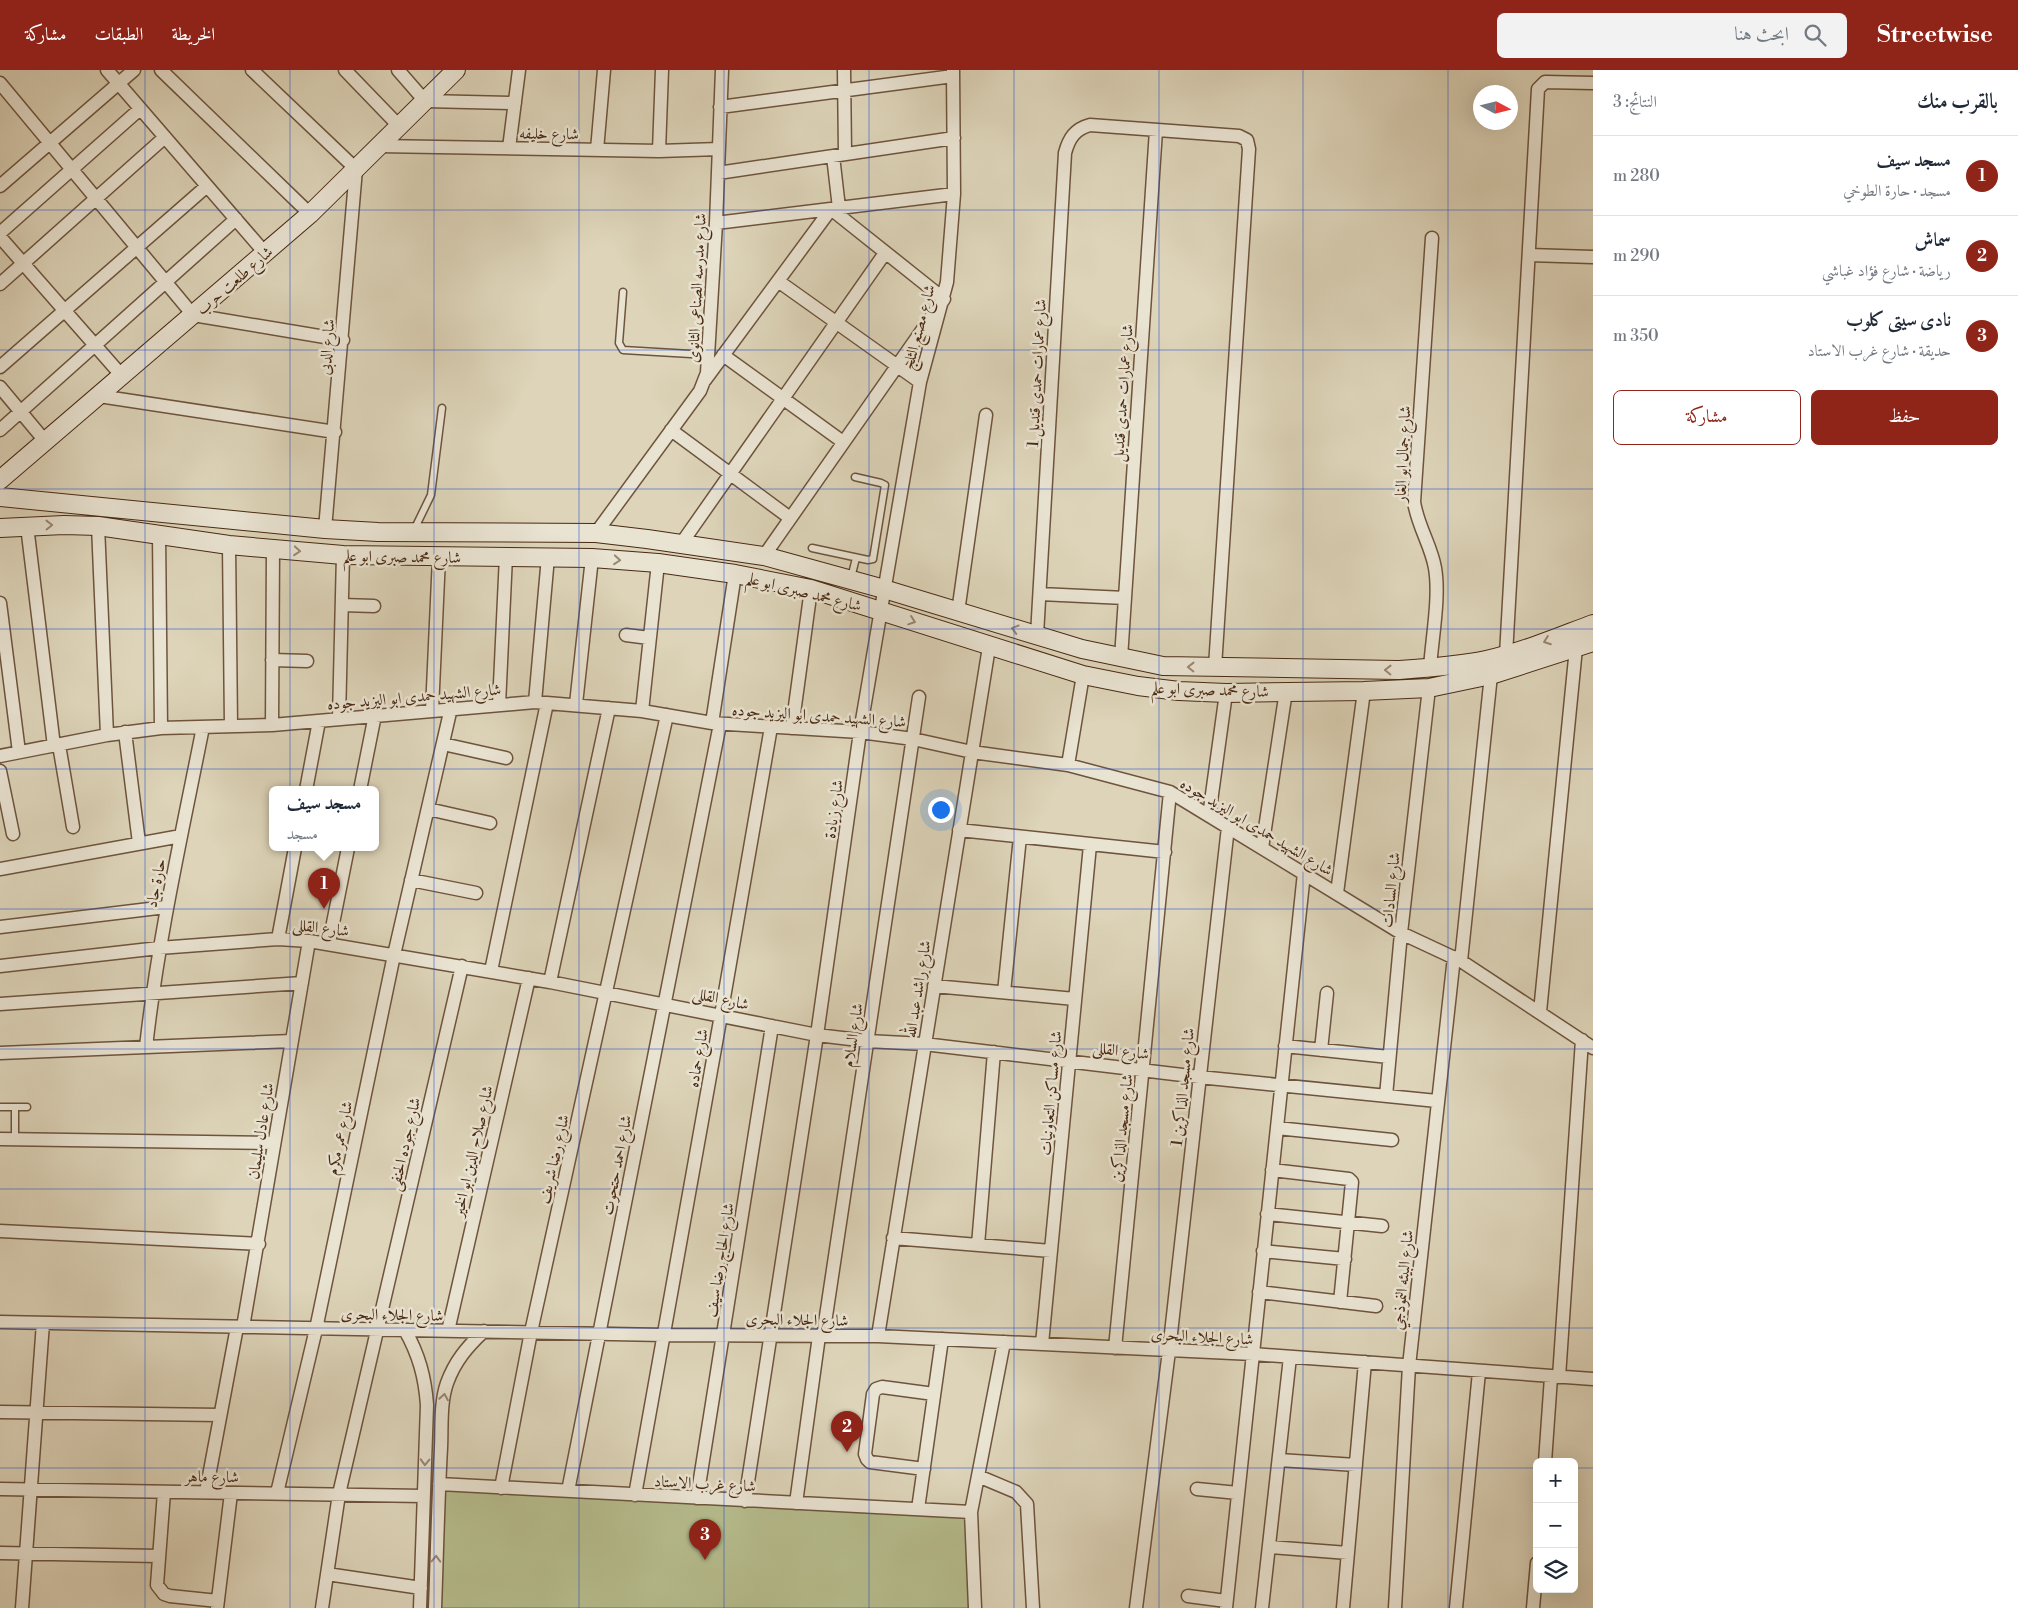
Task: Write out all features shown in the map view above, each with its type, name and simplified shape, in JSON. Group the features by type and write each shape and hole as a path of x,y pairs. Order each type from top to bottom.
{"street":[{"path":"107,70 265,253"},
{"path":"0,186 134,70"},
{"path":"161,70 310,214"},
{"path":"252,70 356,169"},
{"path":"345,70 399,126"},
{"path":"398,70 425,100 514,103"},
{"path":"509,148 519,70"},
{"path":"597,150 604,70"},
{"path":"659,151 662,70"},
{"name":"شارع مدرسه الصناعى الثانوى","path":"596,534 700,391 705,380 716,223 722,70"},
{"path":"705,380 835,208 844,70"},
{"name":"شارع طلعت حرب","path":"1,483 45,441 310,214 451,72"},
{"path":"720,108 953,73"},
{"name":"شارع مصنع الثلج","path":"884,589 920,382 944,299 948,273 954,194 953,73"},
{"path":"1506,655 1538,89 1545,82 1593,83"},
{"path":"0,83 193,315 343,340"},
{"path":"0,233 140,109"},
{"name":"شارع عمارات حمدى قنديل 1","path":"1037,635 1065,154 1070,138 1076,132 1090,125 1156,130"},
{"path":"1156,130 1239,136 1245,138 1249,146 1215,667"},
{"name":"شارع عمارات حمدى قنديل","path":"1121,658 1156,130"},
{"path":"0,284 165,137"},
{"path":"718,173 954,138"},
{"name":"شارع خليفه","path":"379,146 659,151 719,149"},
{"name":"شارع الدبى","path":"326,529 356,169"},
{"path":"0,367 207,186"},
{"path":"716,223 954,194"},
{"path":"764,556 944,299 885,253 835,208"},
{"path":"0,430 236,219"},
{"path":"0,238 122,376"},
{"name":"شارع جمال ابو الغار","path":"1430,668 1436,574 1432,556 1418,521 1414,502 1432,238"},
{"path":"680,544 885,253"},
{"path":"1529,255 1593,257"},
{"path":"778,281 920,382"},
{"path":"723,355 843,442"},
{"path":"0,387 45,441"},
{"path":"99,396 335,432"},
{"path":"958,612 986,415"},
{"path":"671,430 790,518"},
{"name":"شارع محمد صبرى ابو علم","path":"0,497 326,529 596,534 764,556 884,589 1082,649 1163,666 1398,670 1430,668 1506,655 1593,624"},
{"path":"27,526 56,745 73,827"},
{"path":"98,526 107,735"},
{"name":"شارع محمد صبرى ابو علم","path":"0,528 98,526 229,545 344,555 592,558 658,563 735,574 811,589 989,647 1083,675 1138,686 1179,691 1226,693 1429,688 1491,675 1593,642"},
{"path":"159,534 161,728"},
{"path":"229,545 231,726"},
{"path":"272,724 273,549"},
{"path":"339,718 344,555"},
{"path":"499,705 506,556"},
{"path":"432,710 439,557"},
{"path":"491,971 541,703 548,557"},
{"path":"576,704 592,558"},
{"path":"642,711 658,563"},
{"name":"شارع احمد حتحوت","path":"568,1491 665,1003 716,724 735,574"},
{"path":"792,728 811,589"},
{"name":"شارع زيادة","path":"745,1501 818,1035 860,732 884,589"},
{"path":"1040,594 1125,598"},
{"path":"0,603 19,752"},
{"path":"342,605 374,606"},
{"path":"626,635 650,638"},
{"name":"شارع راشد عبد الله","path":"878,1336 989,647"},
{"path":"1540,1012 1576,648"},
{"path":"272,660 308,661"},
{"path":"1068,765 1083,675"},
{"name":"شارع البيئه النموذجي","path":"1395,1608 1409,1366 1437,1101 1457,959 1491,675"},
{"name":"شارع السادات","path":"1386,1096 1401,933 1429,688"},
{"path":"1262,848 1286,691"},
{"path":"1337,893 1364,691"},
{"path":"1209,816 1226,693"},
{"name":"شارع السلام","path":"796,1503 919,696"},
{"name":"شارع الشهيد حمدى ابو اليزيد جوده","path":"0,756 107,735 161,728 319,721 451,708 541,703 576,704 642,711 716,724 860,732 912,739 972,752 1068,765 1170,792 1401,933 1457,959 1593,1048"},
{"name":"شارع عمر مكرم","path":"277,1493 316,1329 394,955 451,708"},
{"path":"550,982 609,708"},
{"path":"361,786 375,715"},
{"name":"شارع رضا شريف","path":"501,1488 531,1332 667,715"},
{"path":"307,786 319,721"},
{"name":"حارة جاد","path":"146,1047 152,994 166,907 204,727"},
{"name":"شارع حماده","path":"635,1495 771,727"},
{"path":"125,732 139,843"},
{"path":"443,744 506,758"},
{"path":"0,771 13,834"},
{"name":"شارع مسجد الذاكرين","path":"1115,1348 1170,792"},
{"path":"428,809 490,823"},
{"name":"شارع مسجد الذاكرين 1","path":"1136,1608 1169,1351 1228,828"},
{"path":"959,830 1165,852"},
{"path":"0,869 181,836"},
{"path":"1004,992 1020,837"},
{"name":"شارع مساكن التعاونيات","path":"1042,1344 1090,844"},
{"path":"278,939 294,851"},
{"path":"329,943 347,851"},
{"path":"1188,1596 1226,1604 1304,873"},
{"path":"411,880 476,893"},
{"path":"0,927 166,907"},
{"name":"شارع القللى","path":"0,966 159,948 278,939 309,941 607,992 818,1035 867,1041 924,1044 1199,1077 1437,1101"},
{"name":"شارع عادل سليمان","path":"206,1492 220,1415 259,1244 274,1142 309,941"},
{"name":"شارع جوده الحنفى","path":"322,1608 339,1494 462,966"},
{"name":"شارع صلاح الدين ابو الخير","path":"448,1331 529,978"},
{"path":"0,1004 302,983"},
{"path":"934,986 1075,999"},
{"path":"1321,1050 1327,993"},
{"name":"شارع الحاج رضا سيف","path":"697,1498 772,1026"},
{"path":"1545,1458 1555,1377 1582,1040"},
{"path":"0,1053 292,1041"},
{"path":"1285,1046 1390,1057"},
{"path":"978,1245 994,1052"},
{"path":"1277,1128 1392,1140"},
{"path":"0,1139 274,1142"},
{"path":"1272,1170 1351,1180 1353,1184 1340,1302"},
{"path":"1267,1214 1382,1226"},
{"path":"0,1231 259,1244"},
{"path":"893,1238 1051,1251"},
{"path":"1263,1252 1345,1260"},
{"path":"1259,1292 1376,1306"},
{"name":"شارع الجلاء البحرى","path":"0,1322 664,1335 878,1336 1252,1354 1593,1379"},
{"path":"22,1608 43,1323"},
{"path":"405,1330 424,1373 427,1405 420,1608"},
{"path":"435,1608 441,1433 446,1386 454,1365 467,1346 484,1331"},
{"path":"918,1509 942,1339"},
{"path":"975,1608 971,1512 1004,1342"},
{"path":"1262,1608 1290,1357"},
{"path":"1343,1608 1365,1362"},
{"path":"1456,1608 1479,1372"},
{"path":"924,1469 870,1462 867,1459 865,1454 873,1394 876,1389 882,1386 934,1394"},
{"path":"0,1412 220,1415"},
{"path":"426,1432 434,1430 441,1433"},
{"path":"1279,1460 1356,1465"},
{"path":"978,1476 1016,1492 1027,1504 1033,1608"},
{"name":"شارع غرب الاستاد","path":"439,1484 971,1512"},
{"name":"شارع ماهر","path":"0,1489 424,1496"},
{"path":"1197,1489 1238,1493"},
{"path":"164,1492 157,1585 164,1594 217,1605 231,1493"},
{"path":"1269,1547 1348,1553"},
{"path":"0,1553 158,1556"},
{"path":"327,1574 421,1588"},
{"path":"1533,1608 1534,1593"}],"lane":[{"path":"623,292 619,343 623,350 708,355"},
{"path":"413,532 431,495 442,408"},
{"path":"812,548 871,560 874,556 885,488 880,483 855,478"},
{"path":"851,580 856,558"},
{"path":"0,1107 27,1107"},
{"path":"14,1139 15,1107"}],"green space":[{"path":"439,1484 971,1512 975,1608 428,1608 431,1531 437,1532"}],"place":[{"name":"مسجد سيف","path":"324,909"},
{"name":"سماش","path":"847,1452"},
{"name":"نادى سيتى كلوب","path":"705,1560"}]}
